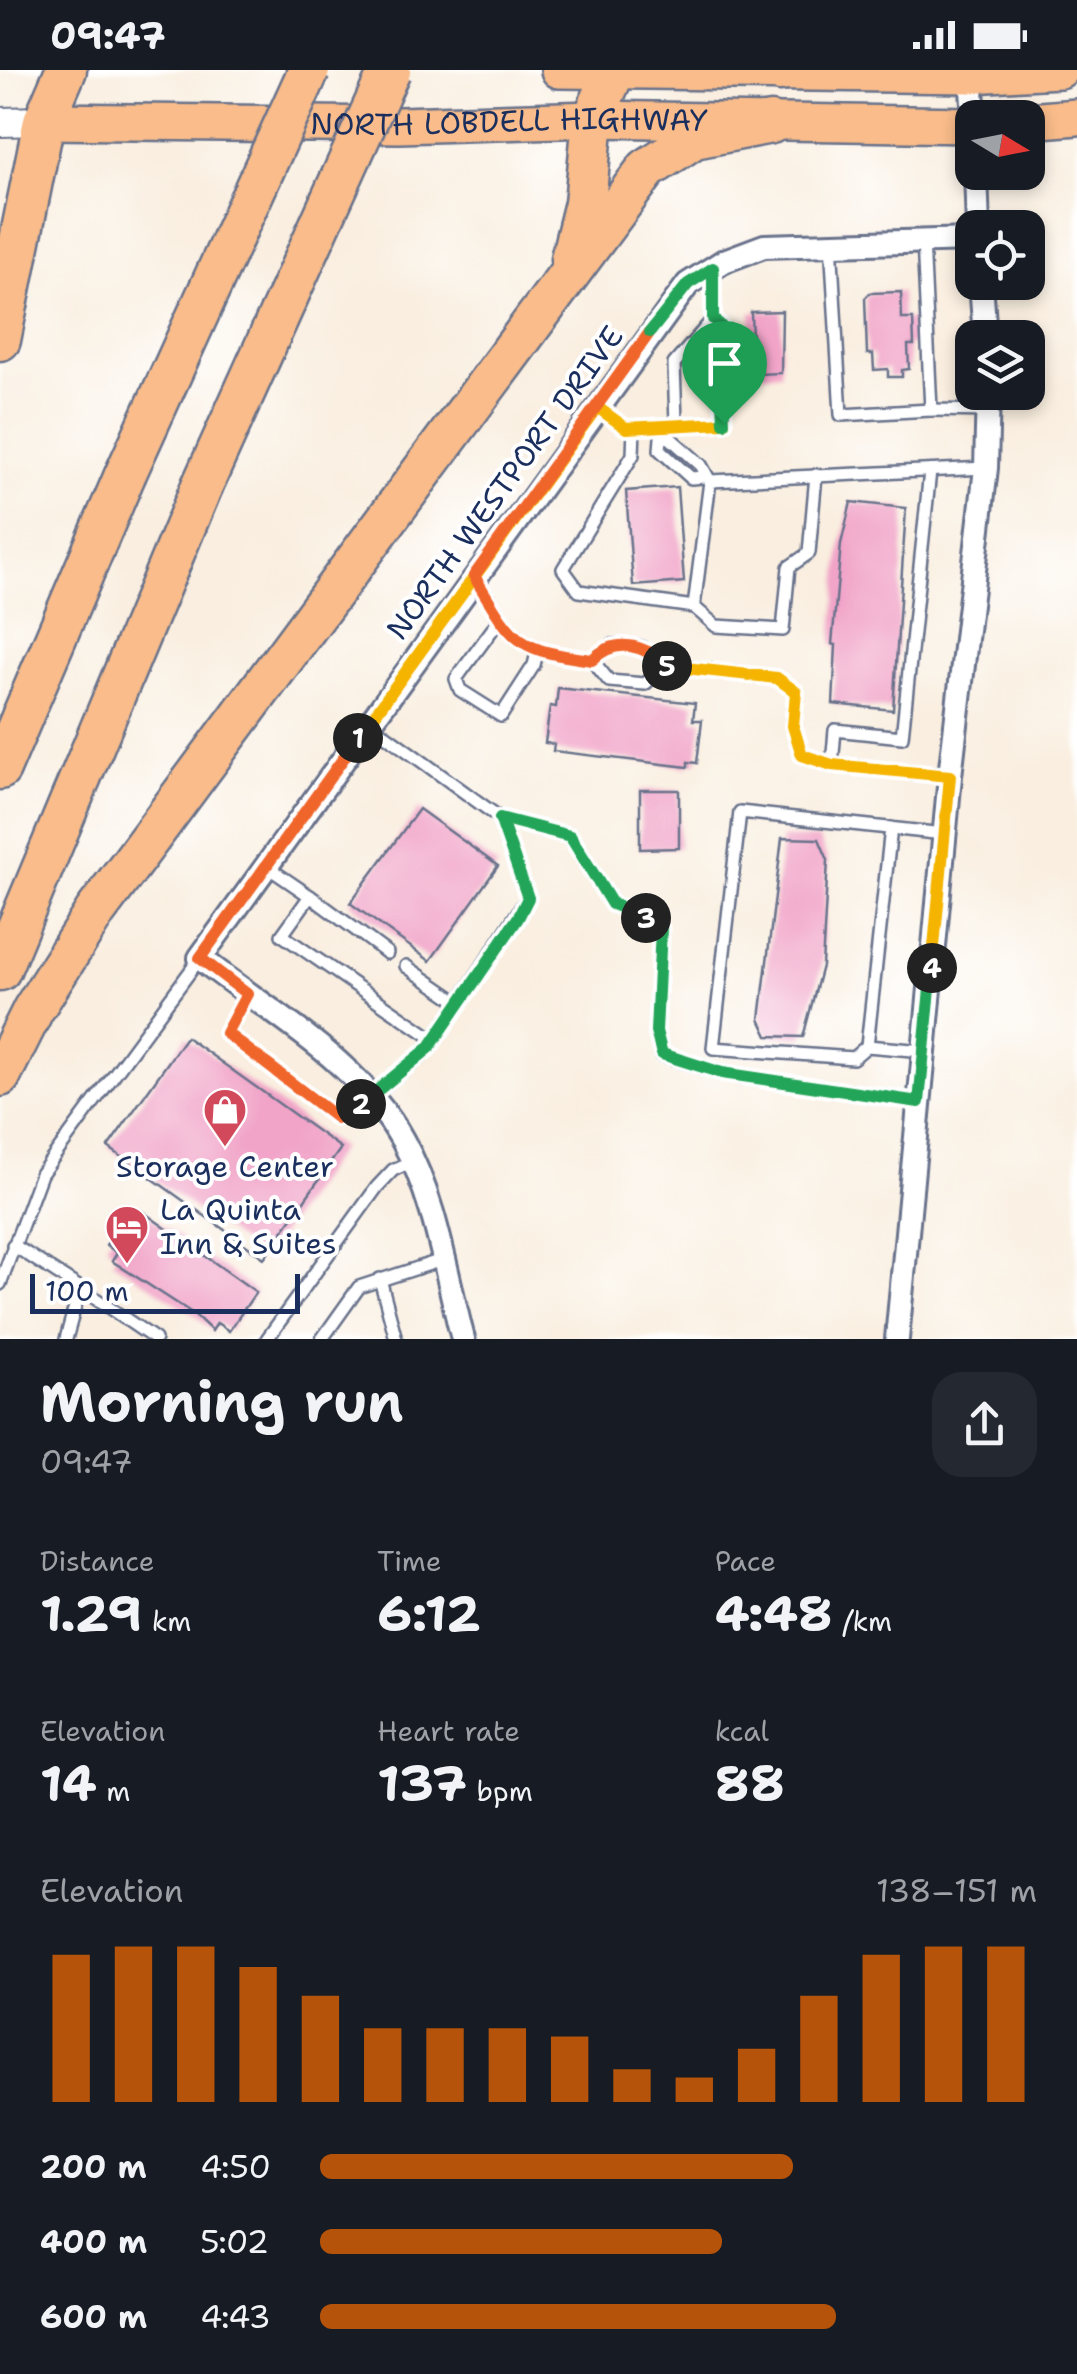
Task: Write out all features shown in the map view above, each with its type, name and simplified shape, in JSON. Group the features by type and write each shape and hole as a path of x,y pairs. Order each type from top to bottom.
{"highway":[{"path":"0,340 44,121 66,70"},
{"path":"0,769 125,475 309,70"},
{"path":"0,970 202,486 390,70"},
{"name":"NORTH LOBDELL HIGHWAY","path":"559,70 1060,70"},
{"path":"569,268 585,203 593,118 615,70"},
{"path":"1045,119 1077,116"},
{"name":"NORTH LOBDELL HIGHWAY","path":"44,121 398,125 593,118 955,125"},
{"path":"0,1076 33,1010 96,912 569,268 658,160 694,138 771,122"},
{"path":"0,224 14,268"}],"street":[{"path":"970,73 972,100"},
{"path":"0,122 44,121"},
{"name":"NORTH WESTPORT DRIVE","path":"200,958 688,284 713,268 764,246 955,240"},
{"path":"896,1339 944,834 986,468 989,410"},
{"path":"200,958 343,1066 372,1098 413,1161 463,1339"}],"lane":[{"path":"923,240 931,410"},
{"path":"831,241 841,415 955,407"},
{"path":"676,423 674,364 713,319 713,268"},
{"path":"597,407 626,428 724,423 720,325 713,319"},
{"path":"650,426 660,438 669,437 701,465 707,479 694,606"},
{"path":"634,427 633,455 562,569 578,590 694,606 716,626 783,630 789,567 808,553 816,475"},
{"path":"707,479 986,468"},
{"path":"832,765 835,730 902,737 930,470"},
{"path":"474,576 500,619 536,653 592,660 613,645 641,647 666,666 777,678 796,692 793,726 802,755 832,765 950,776"},
{"path":"500,619 461,668 456,679 460,690 501,716 534,665 536,653"},
{"path":"592,660 609,681 645,684 666,666"},
{"path":"369,723 500,818 570,836 612,904 661,929 656,1031 662,1054 722,1073 919,1102"},
{"path":"891,828 867,1046 853,1058 713,1048 740,812 891,828 944,834"},
{"path":"247,994 226,1033 337,1118 372,1098 434,1040 528,898 500,818"},
{"path":"266,866 387,953"},
{"path":"310,896 282,935 434,1040"},
{"path":"0,1284 41,1174 200,958"},
{"path":"406,966 460,1003"},
{"path":"867,1046 924,1051"},
{"path":"267,1339 377,1187 393,1170 413,1161"},
{"path":"13,1245 155,1339"},
{"path":"322,1339 360,1286 442,1260"},
{"path":"380,1279 396,1339"},
{"path":"66,1339 80,1288"}],"building":[{"path":"901,292 902,319 913,319 914,345 908,345 909,369 902,370 902,377 888,377 888,369 874,370 873,354 867,354 865,298 870,293"},
{"path":"782,311 781,373 758,374 758,364 753,364 751,312"},
{"path":"677,487 684,582 633,586 626,491"},
{"path":"851,502 906,508 893,710 833,704 836,645 832,644 841,544"},
{"path":"558,688 695,703 693,720 702,720 697,763 688,762 688,767 553,751 554,744 545,743 550,706 556,707"},
{"path":"640,790 679,790 679,848 640,849"},
{"path":"419,809 498,866 430,961 350,903"},
{"path":"782,838 819,839 828,860 822,966 803,1037 768,1036 760,1019"},
{"name":"Storage Center","path":"186,1037 341,1148 264,1258 108,1147"},
{"path":"139,1209 256,1292 229,1331 217,1323 212,1331 195,1315 112,1261 117,1253 106,1245 118,1228 123,1232"}],"place":[{"name":"Storage Center","path":"225,1148"},
{"name":"La Quinta Inn & Suites","path":"127,1265"}],"route":[{"path":"724,423 626,428 597,407 536,492 200,958 247,994 226,1033 337,1118 372,1098 429,1048 518,918 528,898 508,831 500,818 570,836 612,904 651,920 661,929 656,1031 662,1054 722,1073 919,1102 950,776 832,765 802,755 793,726 796,692 777,678 666,666 641,647 613,645 592,660 536,653 506,628 474,576 654,327 688,284 713,268 713,319 720,325 724,423"}]}
